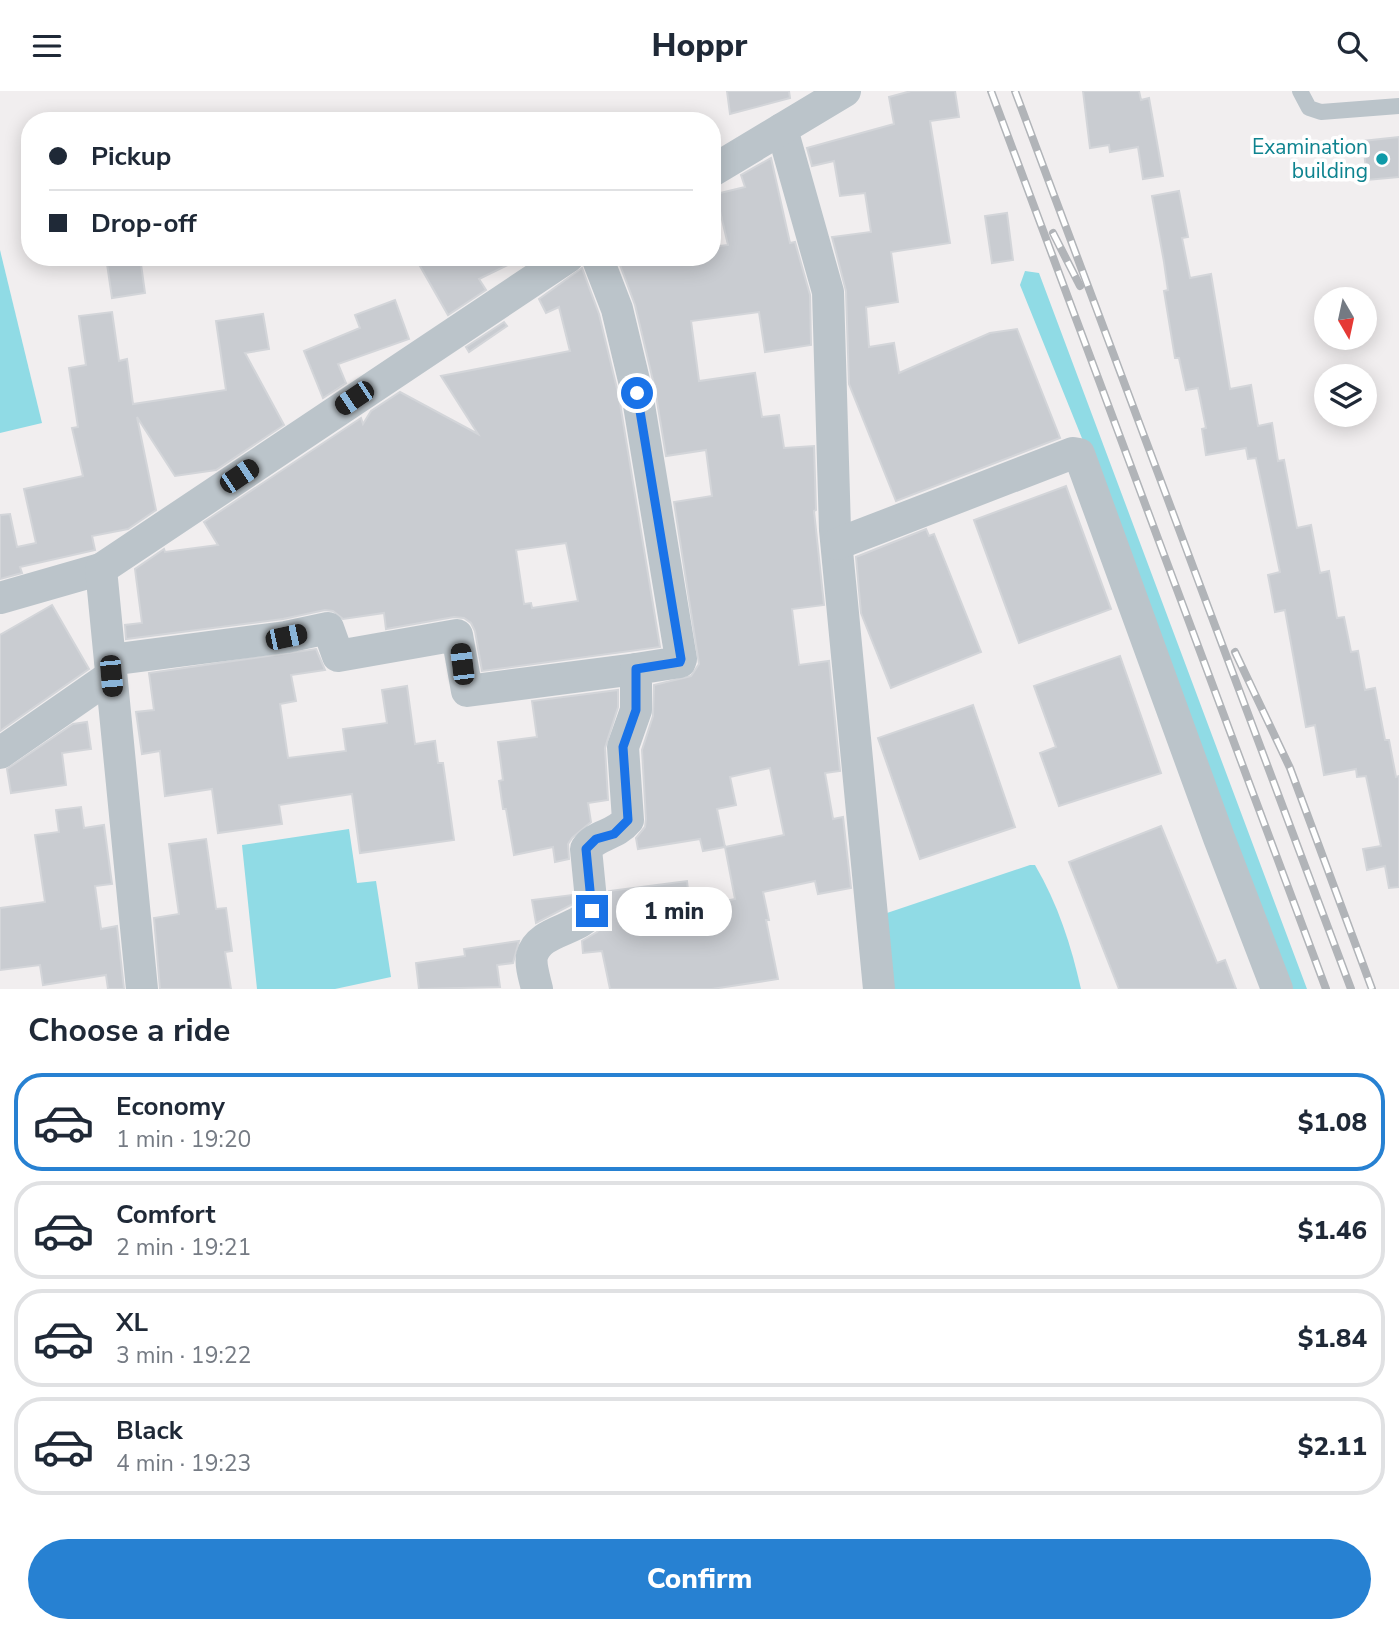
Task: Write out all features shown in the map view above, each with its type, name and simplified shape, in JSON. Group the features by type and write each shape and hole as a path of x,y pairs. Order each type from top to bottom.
{"street":[{"path":"721,166 845,91"},
{"path":"782,129 828,292 837,544 879,989"},
{"path":"0,598 101,569 555,266"},
{"path":"0,753 111,668 328,628 338,656 457,635 467,691 680,662 681,653 637,393 617,309 600,266"},
{"path":"837,544 1073,453 1079,454 1214,825 1277,989"},
{"path":"101,569 142,989"},
{"path":"537,989 532,957 537,949 564,928 585,919 592,911 588,846 596,839 614,834 628,820 623,747 636,710 636,669"}],"lane":[{"path":"1300,91 1309,108 1321,112 1399,106"}],"water":[{"path":"0,250 42,423 0,433"},
{"path":"1025,271 1039,273 1307,989 1289,989 1092,463 1020,285"},
{"path":"349,829 357,883 376,881 391,977 335,989 257,989 242,845"},
{"path":"1035,865 1057,910 1081,989 886,989 878,916"}],"building":[{"path":"727,91 789,91 790,98 730,114"},
{"path":"911,91 955,91 959,117 930,121 950,243 891,252 898,302 866,307 869,347 894,343 899,373 990,333 1017,329 1060,438 896,501 849,384 846,291 832,237 871,232 865,193 840,196 834,161 812,166 807,148 894,124 889,97"},
{"path":"1083,91 1139,91 1141,100 1149,98 1163,176 1143,179 1138,147 1110,152 1109,145 1090,148"},
{"name":"Examination building","path":"1399,137 1399,177 1367,180 1363,141"},
{"path":"771,158 790,243 795,242 810,295 811,345 765,352 759,312 691,321 699,381 755,373 762,417 779,415 784,448 814,446 814,511 824,605 792,609 799,665 829,661 840,771 825,773 833,819 843,817 851,888 818,894 815,881 763,892 778,979 712,989 610,989 602,951 583,953 582,941 597,932 606,921 610,908 609,891 687,881 690,908 735,899 725,847 703,851 700,839 638,849 636,838 645,827 646,819 642,750 653,716 654,685 691,676 699,664 674,502 712,496 706,450 666,456 655,389 635,305 620,266 721,266 721,246 728,245 721,215 721,193 745,187 741,175","holes":["770,768 784,835 725,847 717,809 736,805 730,777"]},
{"path":"1179,191 1188,237 1182,238 1190,278 1211,274 1230,389 1251,385 1258,426 1272,423 1278,461 1284,460 1297,528 1311,525 1320,573 1329,571 1337,618 1344,617 1351,652 1358,651 1365,690 1375,688 1385,740 1389,740 1396,777 1399,776 1399,887 1389,888 1385,866 1367,870 1363,849 1381,846 1366,776 1357,777 1356,769 1324,775 1315,725 1306,727 1285,610 1275,612 1268,575 1280,572 1256,458 1248,459 1246,448 1206,455 1202,429 1206,428 1198,388 1186,390 1179,358 1175,358 1164,291 1168,290 1152,196"},
{"path":"1007,213 1013,260 992,263 985,216"},
{"path":"107,266 141,266 145,293 112,298"},
{"path":"420,266 506,266 479,279 486,290 448,315"},
{"path":"582,268 599,314 619,397 660,647 482,671 475,631 471,623 464,618 454,617 386,629 384,613 343,619 333,611 325,610 283,619 126,639 125,625 142,623 135,569 164,549 165,552 218,545 204,522 361,418 363,424 371,411 400,392 478,434 441,376 570,351 559,307 546,313 539,299","holes":["566,543 578,601 532,608 531,603 524,604 516,550"]},
{"path":"395,300 409,339 338,364 346,383 323,398 304,351 360,328 355,315"},
{"path":"112,312 119,361 127,359 133,404 226,390 216,321 263,314 269,349 245,353 284,425 216,470 175,476 137,417 156,510 128,529 92,536 95,550 20,567 22,573 0,579 0,515 10,514 17,547 36,543 24,489 83,476 72,428 78,427 69,368 86,365 79,316"},
{"path":"504,322 507,326 469,352 466,347"},
{"path":"1066,486 1111,609 1019,643 974,520"},
{"path":"926,529 929,536 934,534 981,652 891,688 861,613 856,557"},
{"path":"52,605 89,669 0,731 0,635"},
{"path":"316,649 325,670 291,675 296,701 280,704 288,758 346,751 343,729 387,723 382,690 407,686 415,744 435,741 438,763 443,763 454,840 360,853 352,794 279,805 282,824 218,833 212,789 165,796 160,751 142,754 136,712 154,710 149,673"},
{"path":"1120,656 1161,773 1059,806 1040,753 1056,747 1034,686"},
{"path":"618,690 618,707 605,748 608,800 588,803 591,822 568,844 569,859 555,862 553,847 514,855 499,781 503,780 498,742 537,737 532,701"},
{"path":"973,705 1015,827 920,859 878,738"},
{"path":"87,722 91,749 62,753 66,785 11,793 7,769 73,724"},
{"path":"81,807 84,828 104,825 112,884 95,886 101,929 117,926 124,989 108,989 106,975 43,985 40,965 0,970 0,908 45,902 35,835 59,832 56,810"},
{"path":"1161,826 1217,963 1225,960 1236,989 1119,989 1069,862"},
{"path":"206,839 216,909 226,908 232,951 225,952 231,989 160,989 154,918 179,914 169,844"},
{"path":"572,895 573,904 536,923 532,900"},
{"path":"519,941 513,963 497,965 500,987 419,989 416,963 465,956 464,949"}],"railway":[{"path":"991,91 1326,989"},
{"path":"1015,91 1351,989"},
{"path":"1053,233 1080,286"},
{"path":"1235,652 1290,768 1372,989"}],"place":[{"name":"Examination building","path":"1382,159"}],"route":[{"path":"592,911 586,849 596,839 614,834 628,820 623,747 636,710 636,669 681,661 637,393"}]}
